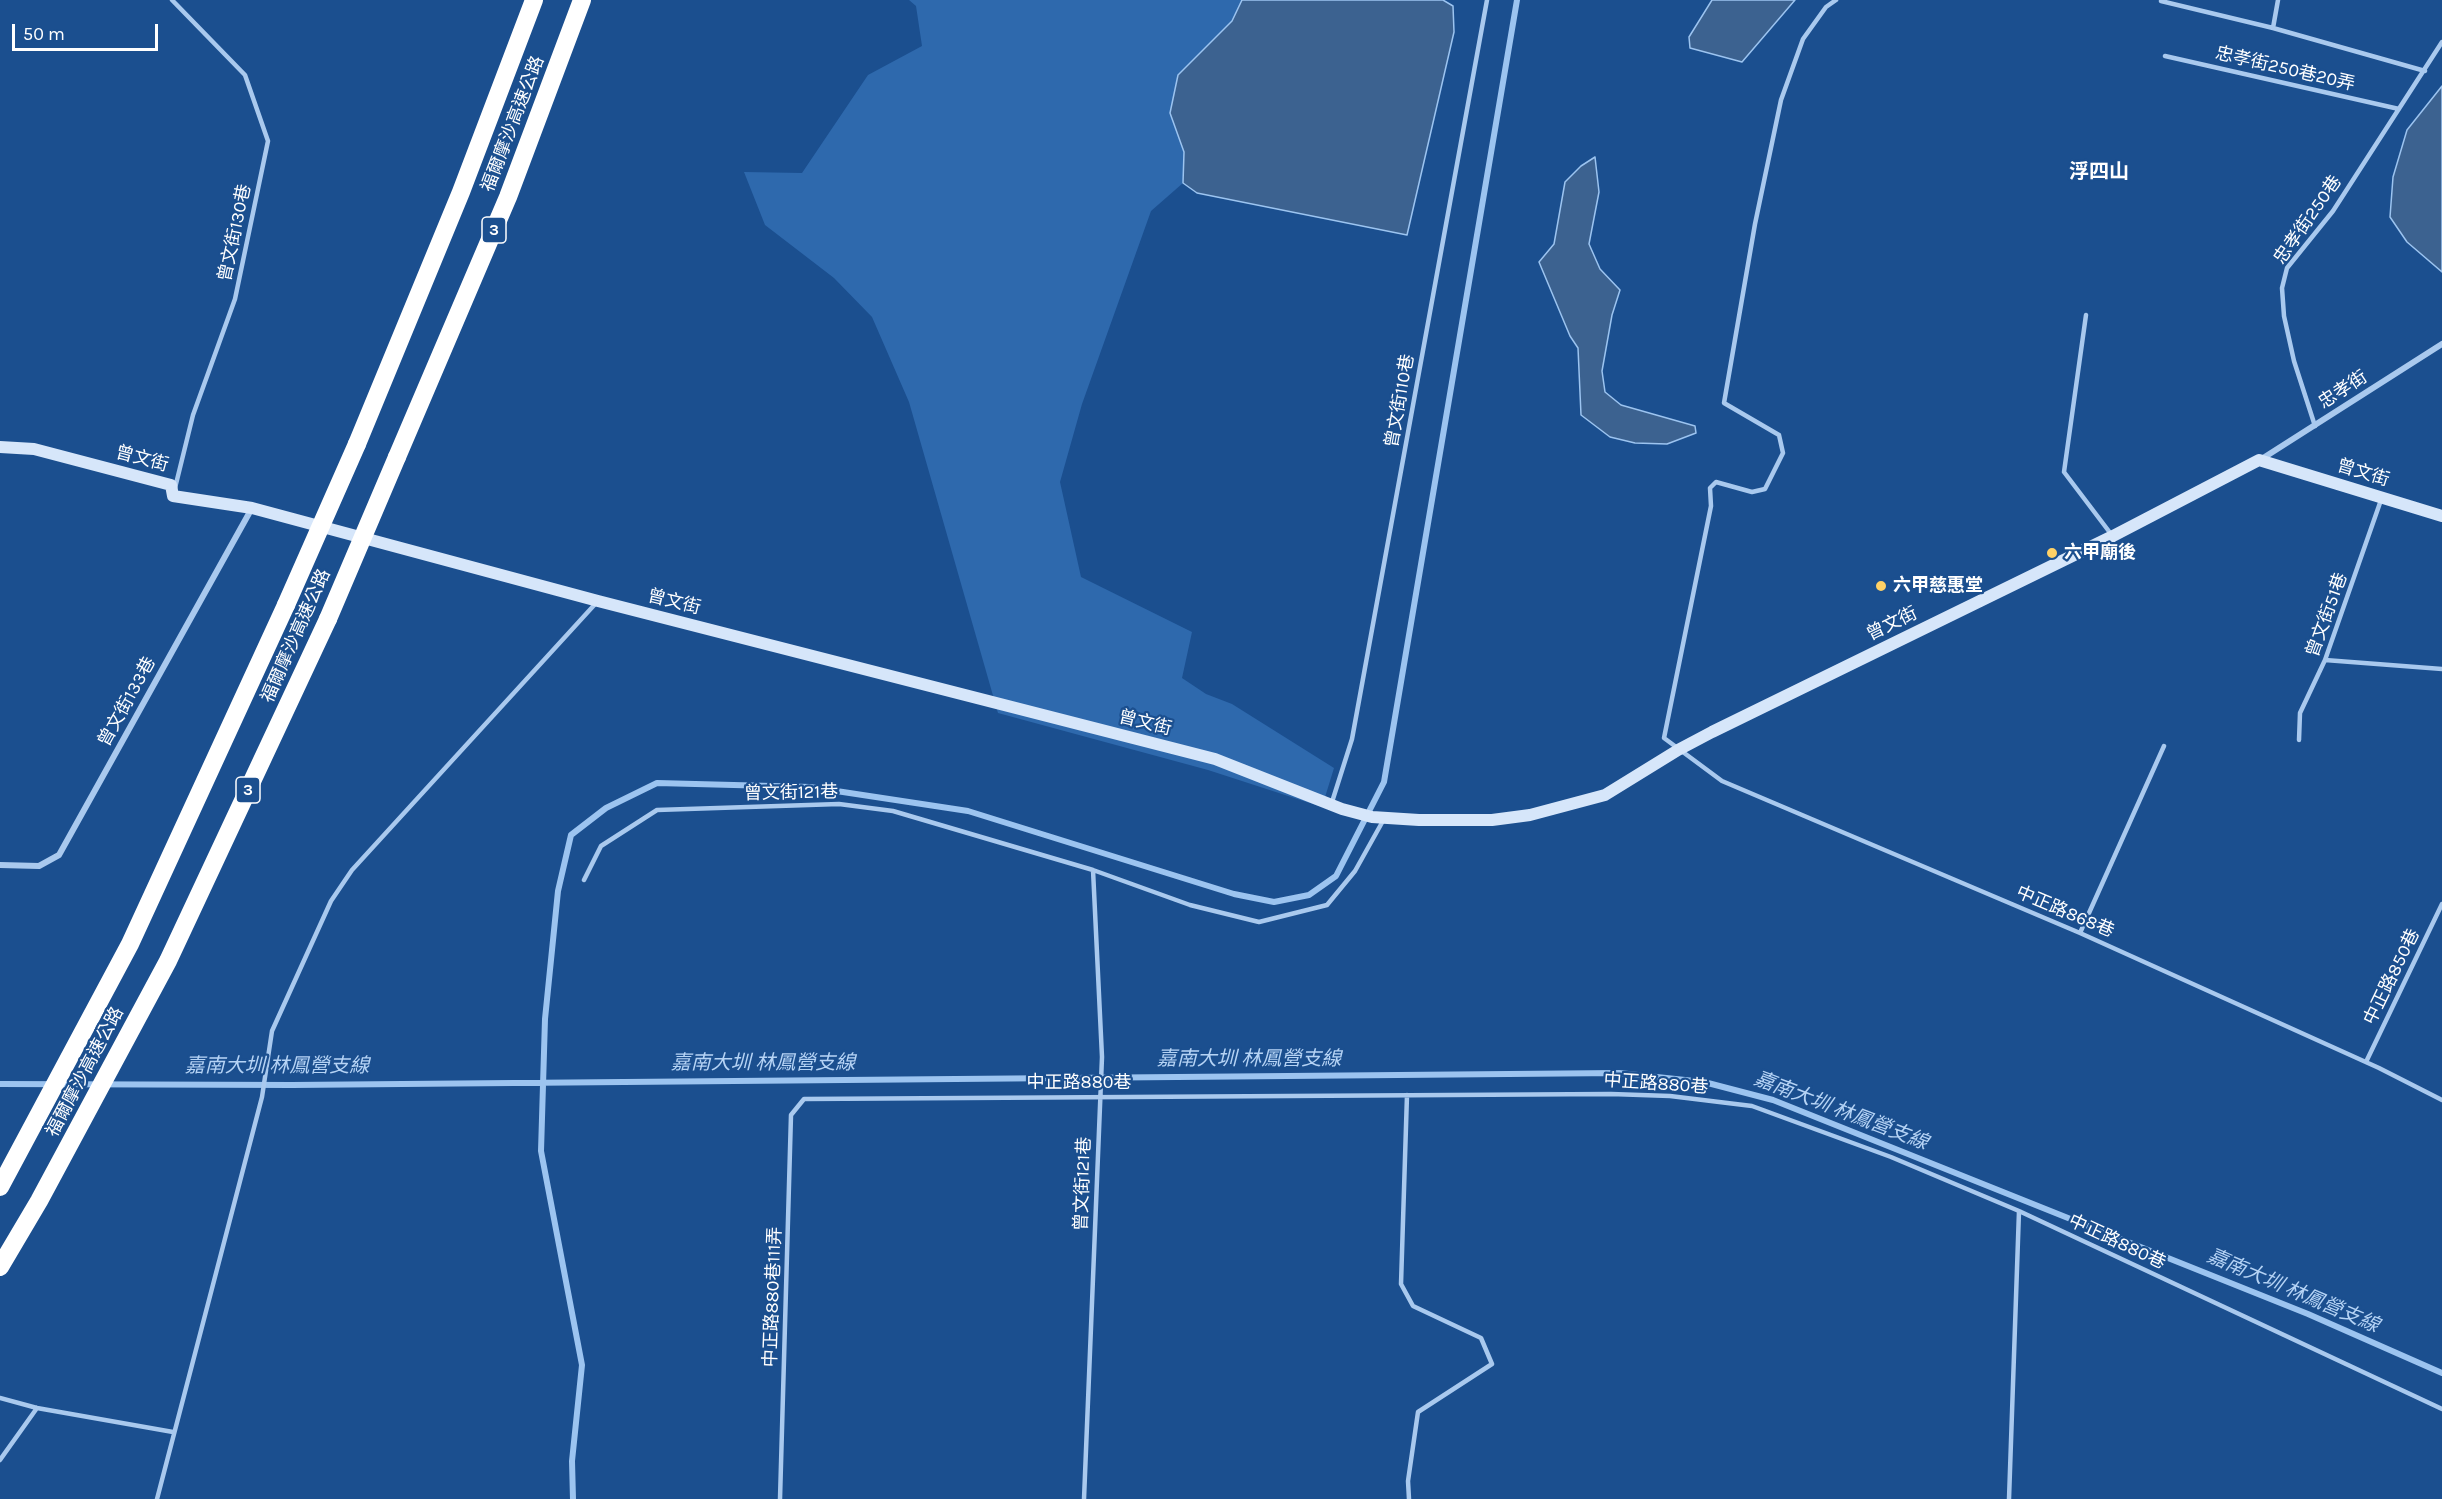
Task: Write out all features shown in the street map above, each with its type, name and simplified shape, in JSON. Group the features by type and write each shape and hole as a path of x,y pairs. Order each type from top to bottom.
{"highway":[{"name":"福爾摩沙高速公路","path":"1,1186 130,944 286,604 357,444 461,192 534,0"},
{"name":"福爾摩沙高速公路","path":"0,1267 39,1201 168,962 328,619 508,196 582,0"}],"main road":[{"name":"曾文街","path":"0,447 34,449 171,485 173,496 252,508 598,601 1215,759 1336,807 1372,817 1451,820 1492,820 1530,815 1605,795 1678,750 2113,536 2259,460 2442,516"}],"street":[{"name":"忠孝街","path":"2259,460 2442,344"},
{"name":"曾文街133巷","path":"0,865 39,866 59,855 252,508"}],"lane":[{"name":"曾文街130巷","path":"172,0 245,75 268,141 235,299 193,415 173,496"},
{"name":"曾文街110巷","path":"1336,807 1352,740 1487,0"},
{"path":"1678,750 1664,738 1712,506 1710,488 1716,482 1752,492 1765,489 1783,453 1779,435 1724,403 1755,224 1781,100 1803,39 1826,7 1836,0"},
{"path":"2273,28 2278,0"},
{"path":"2161,1 2273,28 2425,70"},
{"name":"忠孝街250巷","path":"2315,426 2294,361 2284,316 2282,288 2287,268 2333,211 2442,42"},
{"name":"忠孝街250巷20弄","path":"2164,56 2399,109"},
{"path":"2086,315 2064,472 2113,536"},
{"name":"曾文街51巷","path":"2299,741 2300,713 2325,660 2382,497"},
{"path":"157,1499 262,1096 272,1031 326,912 352,870 598,601"},
{"path":"2325,660 2442,669"},
{"path":"2080,933 2164,746"},
{"name":"中正路868巷","path":"1678,750 1722,781 2080,933 2366,1062 2442,1100"},
{"name":"曾文街121巷","path":"584,880 601,846 657,810 839,804 893,811 1093,870 1190,904 1259,922 1327,905 1355,871 1385,817"},
{"name":"曾文街121巷","path":"1084,1499 1102,1057 1093,870"},
{"name":"中正路850巷","path":"2366,1062 2442,904"},
{"name":"中正路880巷","path":"804,1099 1611,1094 1671,1096 1752,1106 1891,1157 2019,1211 2442,1409"},
{"path":"1407,1095 1401,1284 1413,1306 1481,1338 1492,1364 1418,1412 1408,1481 1409,1499"},
{"name":"中正路880巷111弄","path":"780,1499 791,1114 804,1099"},
{"path":"2009,1499 2019,1211"},
{"path":"0,1398 37,1408 173,1432"},
{"path":"0,1460 37,1408"}],"shaded area":[{"path":"909,0 1242,0 1232,21 1178,75 1170,113 1184,152 1183,183 1151,211 1082,404 1060,482 1081,577 1192,632 1182,678 1206,694 1232,704 1334,768 1322,807 1208,770 998,713 909,402 872,317 834,278 765,225 744,172 802,173 868,75 922,46 916,6"},
{"path":"1242,0 1443,0 1453,6 1454,32 1407,235 1197,193 1183,183 1184,152 1170,113 1178,75 1232,21"},
{"path":"1712,0 1795,0 1742,62 1690,48 1689,37"},
{"path":"2442,86 2442,272 2407,242 2390,217 2393,177 2407,130"},
{"path":"1595,157 1599,192 1589,244 1600,269 1620,290 1612,315 1602,371 1605,392 1621,405 1695,426 1696,433 1667,444 1635,443 1610,437 1581,415 1578,348 1570,336 1539,262 1554,244 1565,182 1581,166"}],"waterway":[{"path":"573,1499 572,1461 582,1365 541,1151 545,1019 558,891 571,835 606,808 657,783 810,787 968,811 1234,894 1274,902 1309,895 1336,876 1384,782 1517,0"},
{"name":"嘉南大圳 林鳳營支線","path":"0,1084 292,1085 1619,1073 1704,1082 1773,1100 2308,1314 2442,1373"}],"place":[{"name":"六甲廟後","path":"2052,553"},
{"name":"六甲慈惠堂","path":"1881,586"}],"district":[{"name":"浮四山","path":"2099,172"}]}
